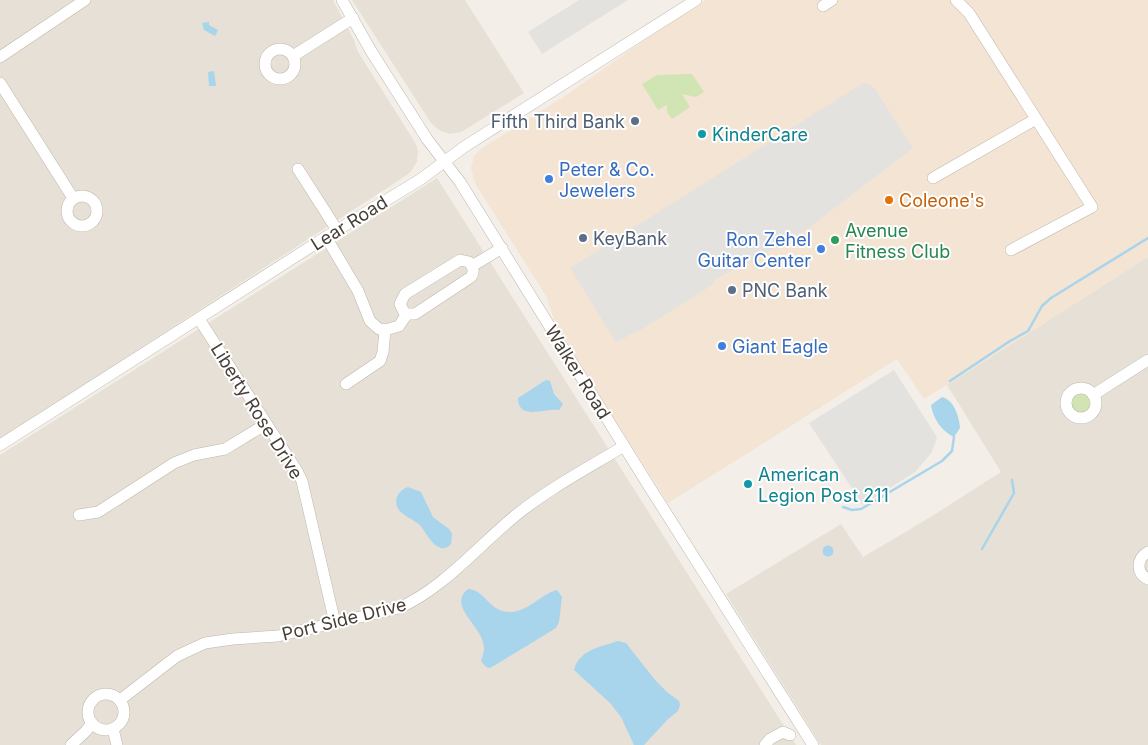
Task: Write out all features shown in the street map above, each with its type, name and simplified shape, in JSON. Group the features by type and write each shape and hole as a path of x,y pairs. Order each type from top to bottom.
{"street":[{"path":"0,57 85,0"},
{"name":"Walker Road","path":"342,0 371,51 427,139 460,182 813,745"},
{"name":"Lear Road","path":"0,445 337,230 421,179 464,146 696,0"},
{"path":"956,0 969,13 1092,207 1011,250"},
{"path":"293,56 353,18"},
{"path":"0,83 73,198"},
{"path":"933,178 1036,119"},
{"path":"298,169 337,230"},
{"path":"326,237 358,291 370,322 379,329 385,330 399,326 408,314"},
{"path":"472,266 502,248"},
{"path":"460,260 469,262 472,266 474,272 471,277 415,314 404,312 400,304 405,294 460,260"},
{"name":"Liberty Rose Drive","path":"199,319 302,481 335,623"},
{"path":"346,384 380,361 383,352 385,330"},
{"path":"1093,395 1148,360"},
{"path":"79,515 98,512 174,463 194,455 225,449 266,424"},
{"name":"Port Side Drive","path":"120,700 177,656 197,646 233,639 278,636 399,608 422,596 440,583 515,516 546,494 624,446"},
{"path":"1148,552 1141,558 1139,568 1142,575 1148,579"},
{"path":"103,694 115,696 120,700 123,705 124,717 122,722 113,729 101,730 92,723 88,711 93,700 103,694"},
{"path":"72,745 92,723"},
{"path":"765,745 770,739 782,732 788,740 802,728"},
{"path":"113,729 117,745"}],"shaded area":[{"path":"0,0 333,0 354,40 358,52 416,144 418,151 417,161 407,175 0,439"},
{"path":"352,0 465,0 524,93 461,132 450,134 439,130 431,123"},
{"path":"579,0 628,0 542,54 528,32"},
{"path":"706,0 1148,0 1148,257 924,399 897,359 668,503 554,319 546,296 475,183 471,168 474,156 482,148 568,94 663,27"},
{"path":"863,83 871,85 875,89 913,148 807,229 716,279 712,285 644,328 616,342 570,268"},
{"path":"437,178 796,745 0,745 0,455"},
{"path":"1148,257 1148,745 821,745 726,594 841,524 863,557 1001,472 947,385"},
{"path":"894,370 937,437 932,452 915,472 863,505 809,423"}],"green space":[{"path":"692,74 704,92 696,97 682,94 690,107 672,119 667,112 667,105 658,110 642,84 657,75"},
{"path":"1080,393 1087,396 1090,403 1087,410 1080,413 1073,410 1070,403 1073,396"}],"water":[{"path":"209,22 209,25 218,30 215,36 204,30 202,23"},
{"path":"214,71 216,86 209,86 208,72"},
{"path":"546,380 550,381 554,394 563,404 559,410 533,412 522,409 518,398"},
{"path":"942,397 950,401 957,414 960,428 954,437 942,428 932,410 931,405"},
{"path":"408,487 421,492 433,517 449,529 452,534 451,544 448,547 441,548 434,544 420,525 403,514 397,507 397,497 401,491"},
{"path":"828,545 834,551 828,557 822,551"},
{"path":"468,589 479,593 498,609 511,612 524,609 557,590 562,597 559,622 556,628 490,668 486,667 481,661 484,650 483,641 461,603 462,596"},
{"path":"618,641 626,643 655,680 679,701 680,705 678,711 644,745 634,745 621,717 610,703 574,670 580,658 591,650"}],"waterway":[{"path":"950,381 1028,331 1042,306 1051,298 1148,238"},
{"path":"843,507 852,510 861,509 942,461 952,451 954,437"},
{"path":"982,549 1014,493 1012,480"}],"place":[{"name":"Fifth Third Bank","path":"635,121"},
{"name":"KinderCare","path":"702,134"},
{"name":"Peter & Co. Jewelers","path":"549,179"},
{"name":"Coleone's","path":"889,200"},
{"name":"KeyBank","path":"583,238"},
{"name":"Avenue Fitness Club","path":"835,240"},
{"name":"Ron Zehel Guitar Center","path":"821,249"},
{"name":"PNC Bank","path":"732,290"},
{"name":"Giant Eagle","path":"722,346"},
{"name":"American Legion Post 211","path":"748,484"}]}
